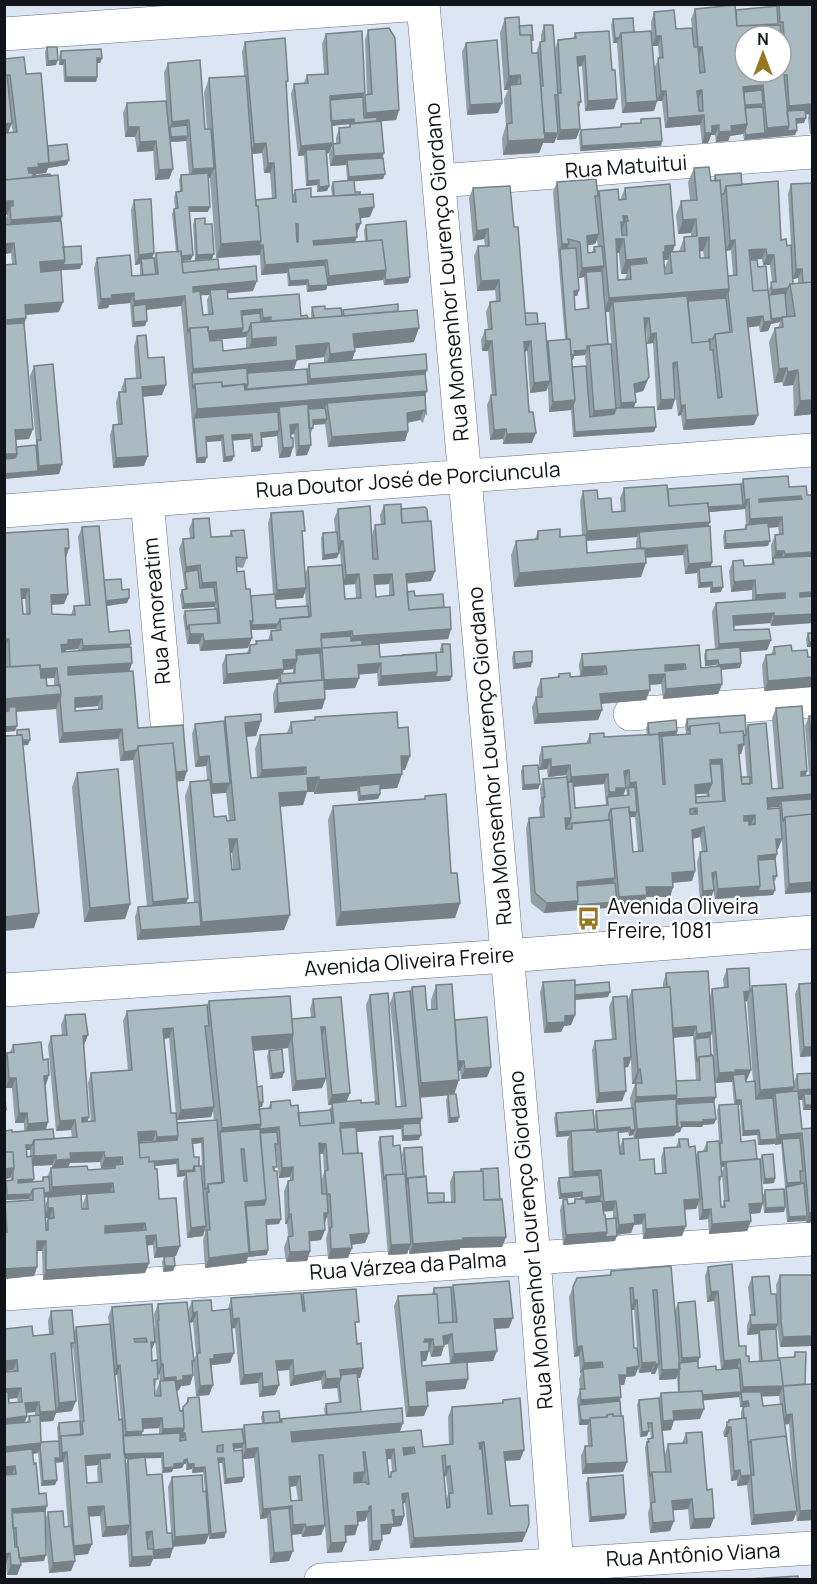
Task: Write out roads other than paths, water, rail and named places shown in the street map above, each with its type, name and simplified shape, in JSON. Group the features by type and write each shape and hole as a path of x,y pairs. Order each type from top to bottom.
{"street":[{"path":"4,34 422,4"},
{"name":"Rua Monsenhor Lourenço Giordano","path":"422,4 466,475 534,1258 557,1572"},
{"name":"Rua Matuitui","path":"439,181 813,152"},
{"name":"Rua Doutor José de Porciuncula","path":"4,511 813,450"},
{"name":"Rua Amoreatim","path":"147,500 167,722"},
{"path":"630,714 813,701"},
{"name":"Avenida Oliveira Freire","path":"4,990 507,956 813,932"},
{"name":"Rua Várzea da Palma","path":"4,1294 813,1239"},
{"name":"Rua Antônio Viana","path":"321,1580 557,1572 813,1548"}],"place":[{"name":"Avenida Oliveira Freire, 1081","path":"589,919"}]}
